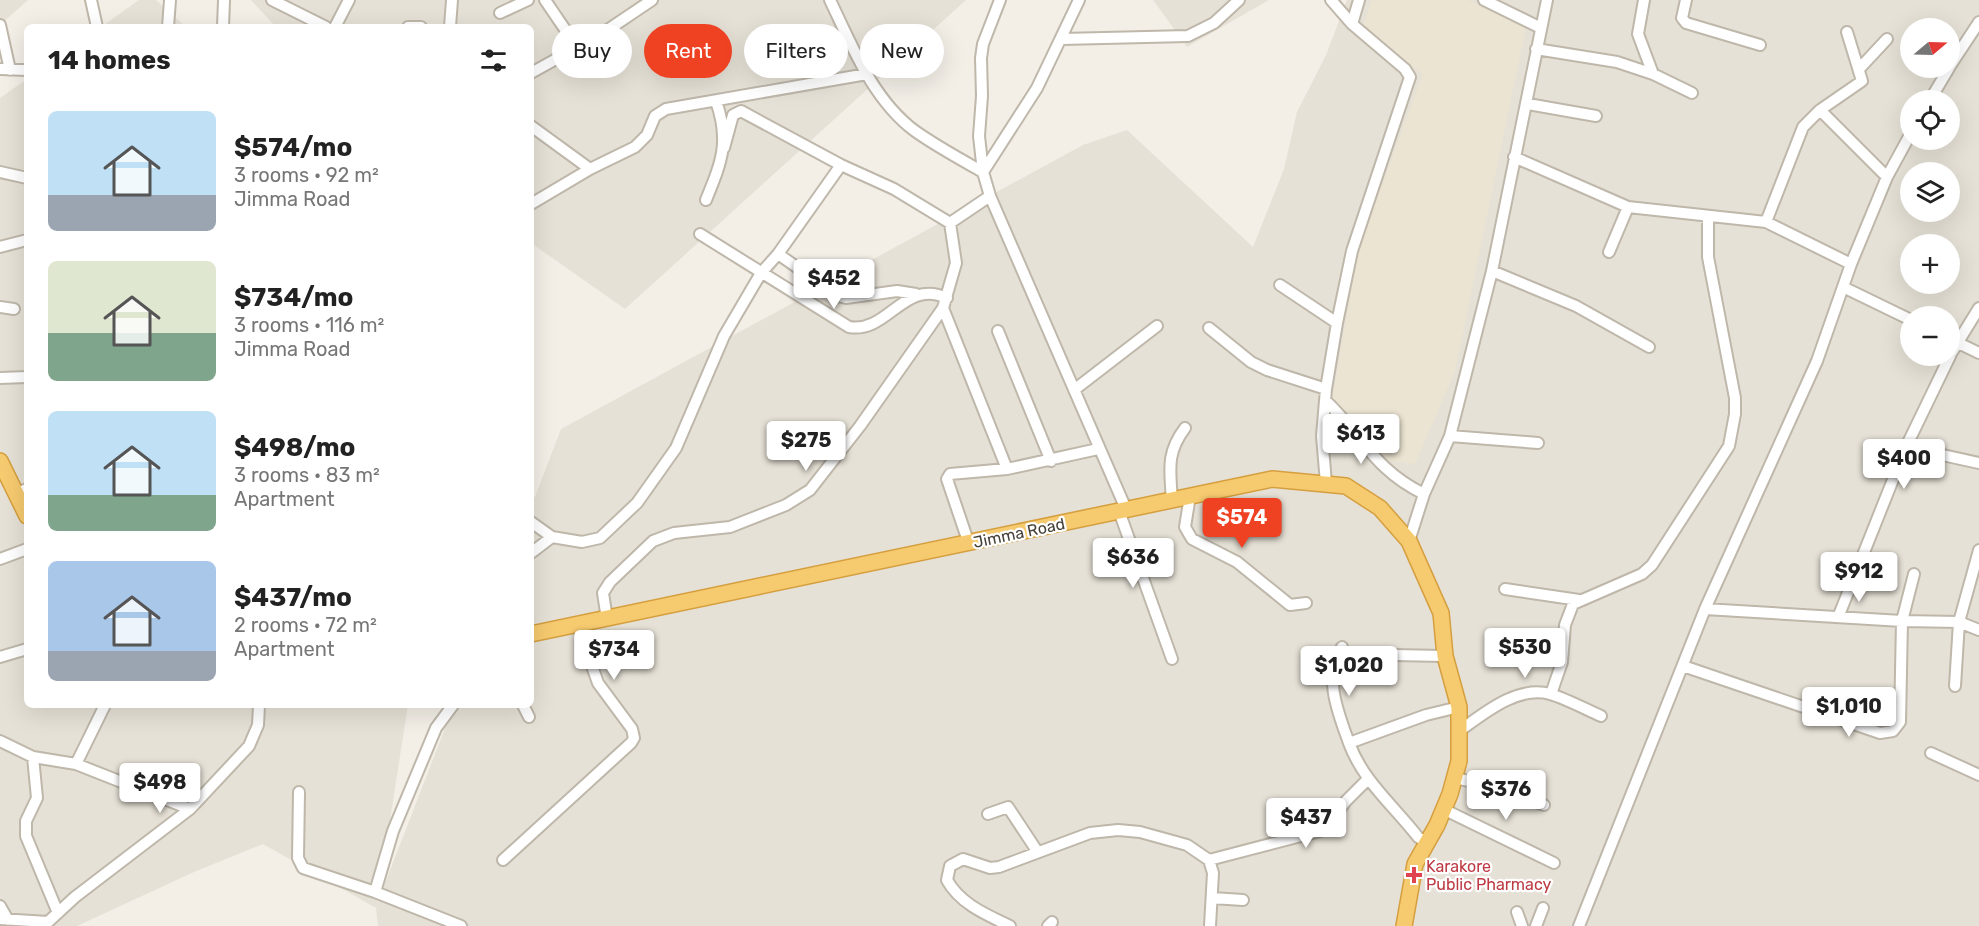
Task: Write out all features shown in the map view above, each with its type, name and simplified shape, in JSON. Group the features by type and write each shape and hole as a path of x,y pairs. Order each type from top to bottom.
{"highway":[{"path":"0,461 21,491"},
{"name":"Jimma Road","path":"534,633 1272,479 1346,486 1390,516 1409,542 1441,613 1446,656 1459,707 1459,761 1455,778 1410,879 1404,926"}],"street":[{"path":"91,0 96,24"},
{"path":"168,24 170,0"},
{"path":"223,24 224,0"},
{"path":"272,0 320,24"},
{"path":"337,24 349,0"},
{"path":"450,24 452,0"},
{"path":"500,13 528,0"},
{"path":"545,0 561,24"},
{"path":"614,24 652,0"},
{"path":"830,0 860,61"},
{"path":"1000,0 983,44 981,58 982,96 979,136 983,172 990,196 1123,510 1172,659"},
{"path":"983,172 1027,106 1062,39 1079,0"},
{"path":"1062,39 1188,36 1214,23 1239,0"},
{"path":"1326,483 1322,446 1326,395 1337,323 1352,252 1410,77 1406,69 1352,24 1331,0"},
{"path":"1352,24 1359,0"},
{"path":"1484,0 1541,28"},
{"path":"1409,542 1424,494 1450,436 1492,271 1514,157 1528,104 1536,49 1547,0"},
{"path":"1644,0 1638,34 1653,74"},
{"path":"1686,0 1682,18 1686,24 1760,45"},
{"path":"1960,51 1979,22"},
{"path":"0,25 5,70 24,70"},
{"path":"1766,222 1803,127 1820,110 1862,81 1847,32"},
{"path":"1859,69 1887,39"},
{"path":"1536,49 1617,62 1653,74 1692,93"},
{"path":"534,71 552,62"},
{"path":"534,202 590,169 635,147 647,135 659,112 860,76"},
{"path":"869,78 894,112 914,130 983,172"},
{"path":"716,101 724,124 724,148"},
{"path":"1528,104 1596,116"},
{"path":"1820,110 1887,177"},
{"path":"706,200 733,115 741,111 841,165 894,189 950,223"},
{"path":"534,128 590,169"},
{"path":"1579,926 1705,609 1817,361 1851,264 1887,177 1902,150"},
{"path":"1514,157 1628,207 1766,222 1851,264"},
{"path":"534,524 552,537 582,543 600,538 637,503 676,448 724,336 761,273 778,254 841,165"},
{"path":"0,172 24,180"},
{"path":"950,223 990,196"},
{"path":"1609,252 1628,207"},
{"path":"1551,694 1562,662 1568,610 1579,600 1642,574 1652,565 1729,446 1735,422 1735,398 1708,257 1708,216"},
{"path":"607,619 603,593 606,587 617,572 653,541 674,533 730,527 786,505 810,490 860,426 945,303 956,263 950,223"},
{"path":"700,234 849,327 857,329 872,324 916,294"},
{"path":"0,247 24,241"},
{"path":"778,254 838,296 846,298 897,291 916,294 932,293 945,303 1007,469"},
{"path":"1492,271 1576,306 1649,347"},
{"path":"1280,285 1337,323"},
{"path":"1844,287 1900,315"},
{"path":"0,307 14,309"},
{"path":"1960,332 1979,308"},
{"path":"1074,390 1157,326"},
{"path":"1209,328 1251,362 1326,395 1389,473 1424,494"},
{"path":"998,332 1051,461"},
{"path":"1960,344 1979,353"},
{"path":"1839,615 1906,447 1945,366"},
{"path":"0,378 24,377"},
{"path":"1172,500 1170,468 1172,447 1185,428"},
{"path":"1450,436 1538,443"},
{"path":"1906,447 1979,463"},
{"path":"969,544 947,479 954,472 1007,469 1098,449"},
{"path":"1190,496 1185,527 1192,539 1237,562 1290,605 1306,603"},
{"path":"534,550 552,537"},
{"path":"0,559 24,550"},
{"path":"1955,686 1959,622 1979,550"},
{"path":"1683,666 1880,733 1893,731 1900,722 1902,621 1914,574"},
{"path":"1505,589 1579,600"},
{"path":"1705,609 1839,615 1902,621 1959,622 1979,630"},
{"path":"503,860 634,738 632,729 598,683 578,626"},
{"path":"1342,647 1335,663 1332,683 1335,704 1356,763 1367,780 1418,837 1426,842"},
{"path":"0,657 24,650"},
{"path":"1392,655 1446,656"},
{"path":"1458,732 1496,705 1530,693 1551,694 1601,716"},
{"path":"1348,743 1426,715 1459,707"},
{"path":"76,764 104,708"},
{"path":"0,906 4,919 43,924 58,913 190,809 249,746 258,725 259,708"},
{"path":"375,892 393,831 436,728 451,708"},
{"path":"524,708 529,717"},
{"path":"0,741 33,757 76,764 190,809"},
{"path":"1931,753 1979,775"},
{"path":"33,757 37,798 26,821 26,836 58,913"},
{"path":"1455,778 1491,786 1544,805"},
{"path":"1209,860 1324,830 1346,801 1367,780"},
{"path":"299,792 299,864 303,868 375,892 461,926"},
{"path":"988,814 1008,807 1037,851"},
{"path":"1443,809 1554,863"},
{"path":"1010,926 981,913 955,892 947,880 948,870 958,860 990,868 1011,865 1037,851 1090,833 1118,830 1177,842 1209,860 1213,873 1210,926"},
{"path":"1212,898 1243,900"},
{"path":"1536,926 1543,908"},
{"path":"1517,912 1521,926"}],"shaded area":[{"path":"0,0 28,0 0,25"},
{"path":"139,0 156,0 183,24 105,24"},
{"path":"251,0 966,0 940,24 860,24 860,78 880,78 625,309 534,245 534,24 273,24"},
{"path":"1153,0 1269,0 1187,47"},
{"path":"1347,0 1979,0 1979,926 378,926 376,908 263,844 194,872 77,926 0,926 0,98 24,81 24,708 408,708 377,904 453,708 534,708 534,499 561,429 1083,145 1127,130 1253,247 1284,169 1297,112 1326,55"},
{"path":"1372,0 1468,0 1526,26 1455,371 1415,464 1369,458 1332,402 1358,250 1423,74 1361,32"}],"place":[{"name":"Karakore Public Pharmacy","path":"1414,875"}]}
